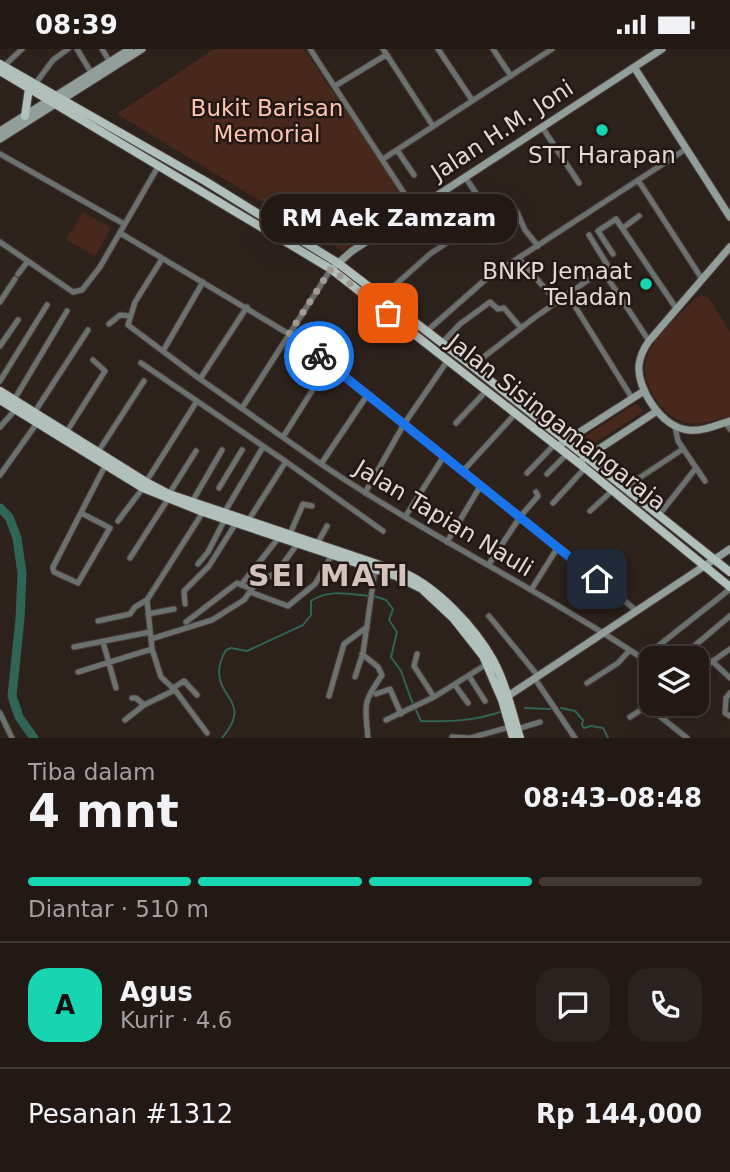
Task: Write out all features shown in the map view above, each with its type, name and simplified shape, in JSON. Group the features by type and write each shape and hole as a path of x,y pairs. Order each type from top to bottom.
{"main road":[{"name":"Jalan Sisingamangaraja","path":"1,69 239,207 383,296 472,366 567,454 624,489 730,572"},
{"path":"24,115 32,86"},
{"name":"Jalan Sisingamangaraja","path":"334,266 448,360 583,463 730,588"},
{"path":"0,391 34,418 92,451 106,464 168,496 203,512 248,521 290,534 375,570 404,579 430,596 468,635 487,664 505,702"},
{"path":"0,400 66,433 145,485"},
{"path":"168,496 192,502 236,523 404,573 435,592 488,652 510,716 513,734"}],"street":[{"path":"1,69 22,49"},
{"path":"32,86 58,52 68,49"},
{"path":"77,49 92,74"},
{"path":"102,49 110,62"},
{"path":"0,139 130,49"},
{"path":"0,131 142,49"},
{"path":"310,49 415,209"},
{"path":"438,49 472,100"},
{"path":"493,49 511,76"},
{"path":"383,159 549,50"},
{"name":"Jalan H.M. Joni","path":"334,266 415,209 659,50"},
{"path":"334,86 384,52 433,126"},
{"path":"634,67 730,217"},
{"path":"542,127 579,183"},
{"path":"427,331 481,283 686,149"},
{"path":"397,150 414,175"},
{"path":"0,154 124,224"},
{"path":"0,242 73,292 79,292 100,267 161,161"},
{"path":"383,296 430,254 492,213 465,177"},
{"path":"638,180 702,279"},
{"path":"464,201 478,222"},
{"path":"517,212 525,230 538,246"},
{"path":"623,227 639,216"},
{"path":"612,254 598,231 616,219 676,308"},
{"path":"120,233 289,334 368,394 637,611"},
{"path":"589,235 649,341"},
{"path":"729,424 694,430 675,426 657,411 644,391 638,368 640,357 649,341 730,247"},
{"path":"109,324 120,314 130,316 135,302 162,259"},
{"path":"519,259 557,302"},
{"path":"0,302 28,261"},
{"path":"242,408 334,266"},
{"path":"472,366 520,328 606,268"},
{"path":"163,351 203,282"},
{"path":"568,295 632,398"},
{"path":"442,343 460,324 489,302 498,309 504,308 520,328"},
{"path":"0,381 47,305"},
{"path":"200,379 247,307"},
{"path":"14,400 67,311"},
{"name":"Jalan Tapian Nauli","path":"130,316 129,325 200,379 321,464 639,656"},
{"path":"0,346 18,320"},
{"path":"0,475 88,330"},
{"path":"66,433 105,371 93,360"},
{"path":"365,493 404,424 448,360"},
{"path":"141,363 383,531"},
{"path":"284,437 329,364"},
{"path":"92,451 145,381"},
{"path":"456,422 487,390"},
{"path":"527,473 559,444 644,391"},
{"path":"321,464 368,394"},
{"path":"118,521 145,485 197,401"},
{"path":"0,427 16,409"},
{"path":"553,503 583,463 657,411"},
{"path":"463,471 516,413"},
{"path":"675,426 678,441 705,481"},
{"path":"198,564 208,552 224,516 263,447"},
{"path":"624,489 683,449"},
{"path":"192,502 222,450"},
{"path":"219,488 242,450"},
{"path":"130,558 196,451"},
{"path":"547,474 567,454"},
{"path":"405,517 444,456"},
{"path":"248,521 285,463"},
{"path":"81,513 110,528 78,583 54,572 53,569 81,513 106,464"},
{"path":"659,516 696,468"},
{"path":"230,470 245,478"},
{"path":"447,542 481,485"},
{"path":"590,511 613,490"},
{"path":"489,564 520,517 538,496 536,492"},
{"path":"290,534 303,504 312,506"},
{"path":"98,621 130,614 135,607 147,600 203,512"},
{"path":"185,604 184,591 209,566 236,523"},
{"path":"317,544 327,526"},
{"path":"242,585 280,537"},
{"path":"74,647 150,636 212,620 244,600 251,591 277,572 298,543"},
{"path":"531,590 558,547"},
{"path":"505,702 730,549"},
{"path":"186,622 237,583 285,607 290,605 315,584 332,553"},
{"path":"355,677 362,654 375,570"},
{"path":"658,646 730,588"},
{"path":"147,600 152,649 161,677 174,689 207,733"},
{"path":"148,614 174,609"},
{"path":"489,616 537,678 575,738"},
{"path":"694,646 730,616"},
{"path":"329,696 344,644 367,627"},
{"path":"103,642 116,688"},
{"path":"78,672 152,649"},
{"path":"709,663 730,649"},
{"path":"587,683 618,663 629,651"},
{"path":"362,654 379,667 382,675 366,701 368,738"},
{"path":"416,654 414,666 434,697"},
{"path":"712,661 730,678"},
{"path":"386,720 413,709 487,664"},
{"path":"469,676 485,701"},
{"path":"125,720 184,681 197,695"},
{"path":"455,685 468,703"},
{"path":"376,694 390,689 401,714"},
{"path":"730,692 726,698 725,713 730,716"},
{"path":"132,698 144,705"},
{"path":"630,717 639,710"},
{"path":"0,712 12,738"},
{"path":"663,716 687,738"},
{"path":"452,737 513,734 540,722"}],"green space":[{"name":"Bukit Barisan Memorial","path":"214,49 304,49 410,206 343,251 117,114"},
{"path":"83,212 111,228 95,256 66,240"},
{"path":"702,295 709,298 730,332 730,416 693,424 678,420 661,407 649,387 645,367 651,349 662,333"},
{"path":"634,405 642,410 640,414 587,448 581,439"}],"waterway":[{"path":"0,508 9,517 17,538 22,573 12,696 19,717 34,738"},
{"path":"222,738 234,717 232,702 220,681 221,661 226,650 231,648 247,651 303,625 311,615 311,601 318,597 339,593 369,596"},
{"path":"374,596 386,600 393,609 389,620 397,632 391,657 401,671 421,721 462,720 503,711"},
{"path":"525,708 550,709"},
{"path":"561,708 575,711 583,720 584,728 603,728 608,738"}],"way so far":[{"path":"319,356 289,334 331,269 388,313"}],"place":[{"name":"STT Harapan","path":"602,130"},
{"name":"BNKP Jemaat Teladan","path":"646,284"},
{"name":"RM Aek Zamzam","path":"388,313"}],"district":[{"name":"SEI MATI","path":"329,576"}],"route":[{"path":"319,356 597,579"}]}
